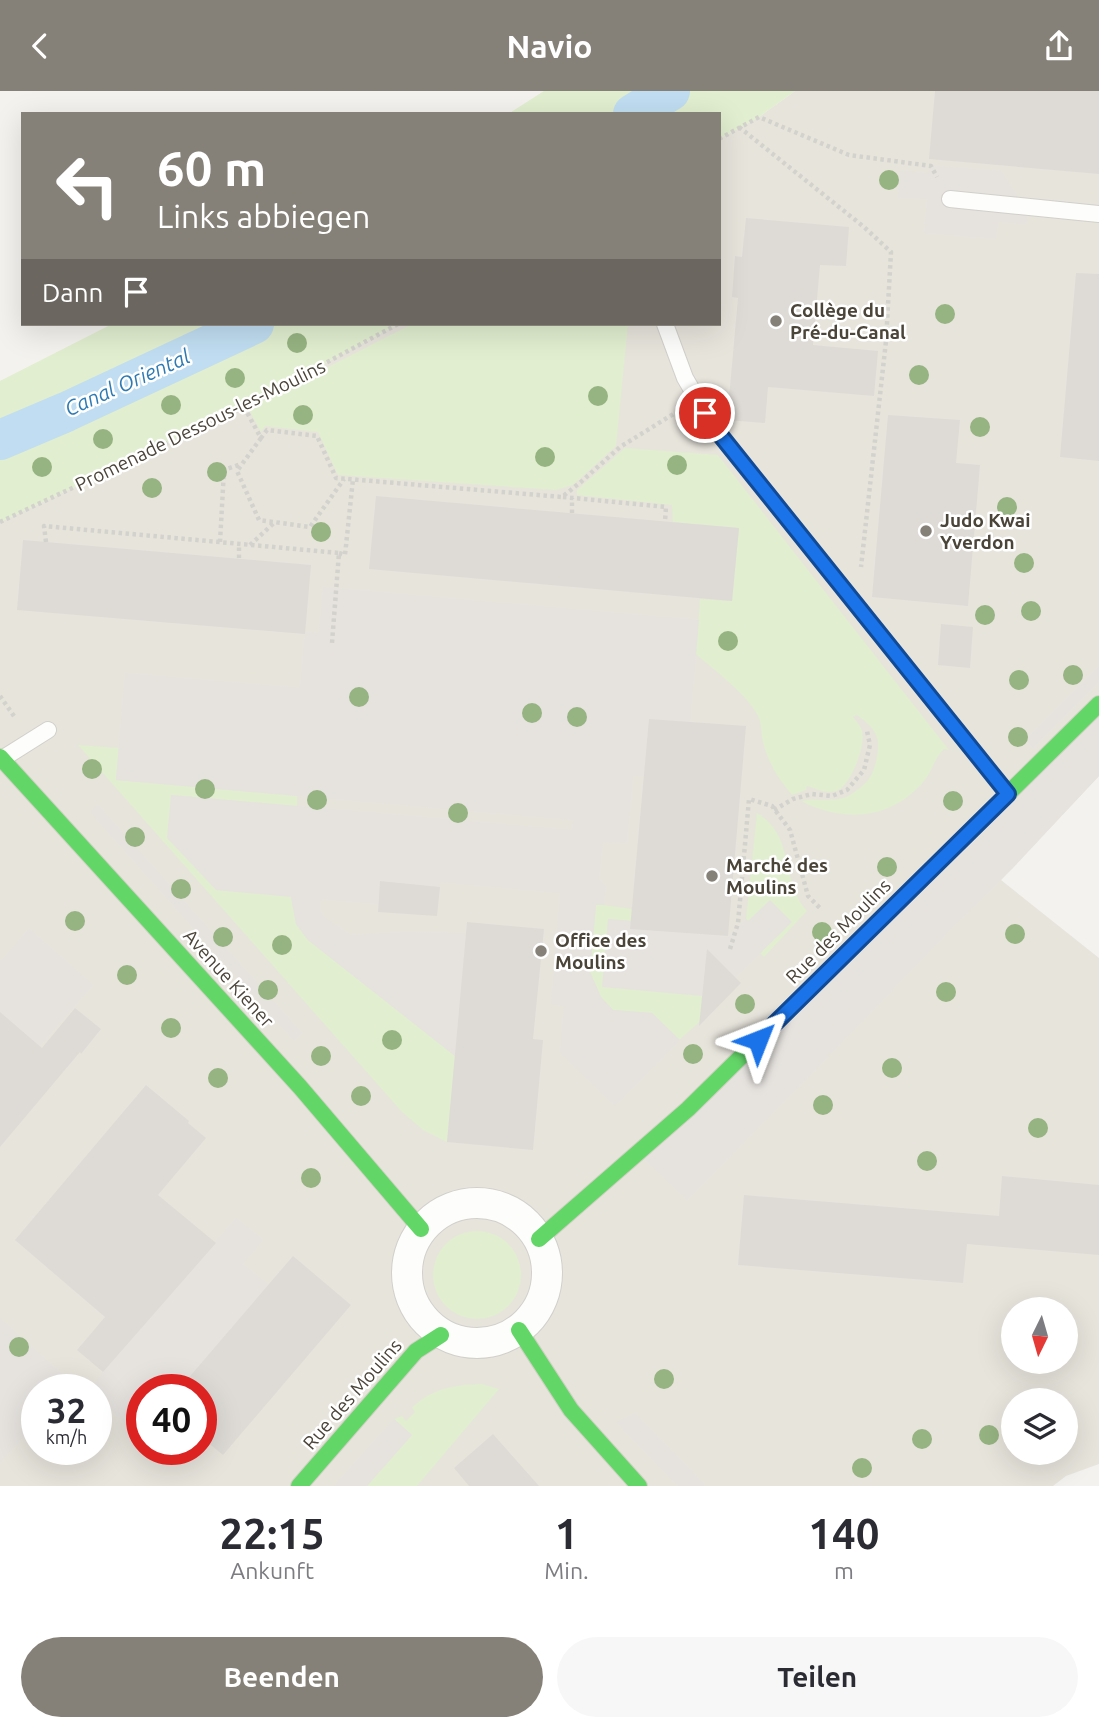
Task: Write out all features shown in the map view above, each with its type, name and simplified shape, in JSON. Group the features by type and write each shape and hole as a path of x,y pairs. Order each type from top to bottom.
{"street":[{"name":"Rue des Moulins","path":"539,1239 688,1109 1099,704"},
{"name":"Avenue Kiener","path":"1,759 300,1087 421,1229"},
{"path":"483,1202 505,1208 525,1221 539,1239 548,1267 544,1294 535,1314 519,1330 501,1340 481,1344 460,1342 441,1335 422,1319 410,1298 405,1274 409,1250 421,1229 438,1214 460,1204 483,1202"},
{"path":"519,1330 571,1411 639,1486"},
{"name":"Rue des Moulins","path":"299,1486 416,1351 441,1335"}],"lane":[{"path":"950,199 1099,214"},
{"path":"666,326 685,378 713,426 1008,794"},
{"path":"1,759 48,730"}],"path":[{"path":"721,138 760,117 849,155 931,166 950,199"},
{"path":"739,127 864,227 891,252 886,341 860,577 851,597"},
{"name":"Promenade Dessous-les-Moulins","path":"0,522 244,407 394,326"},
{"path":"562,497 620,447 696,399"},
{"path":"244,407 261,438"},
{"path":"344,478 310,527 259,520 237,471 267,430 317,436 336,478 344,478 562,497 666,507 665,521"},
{"path":"220,542 224,470 241,464"},
{"path":"46,542 44,526 345,555 353,479"},
{"path":"572,498 572,513"},
{"path":"250,545 276,522"},
{"path":"239,544 239,558"},
{"path":"332,643 339,553"},
{"path":"774,810 793,799 812,794 832,796 847,790 864,770 870,745 867,731"},
{"path":"730,949 738,923 749,799 772,807 790,830 808,895 822,910"}],"shaded area":[{"path":"795,91 1099,91 1099,776 1001,880 1099,958 1099,1464 1066,1476 1053,1486 0,1486 0,522 244,407 394,326 721,326 721,138 759,117"},
{"path":"931,166 1001,171 1028,211 1026,224 998,222 996,239 924,233 927,199 898,197 900,171 928,173"},
{"path":"323,587 699,620 690,723 644,776 633,776 627,843 603,842 599,879 606,886 604,905 596,905 590,972 601,997 613,1010 652,1013 680,1040 615,1106 560,1053 564,1006 551,1004 560,893 441,882 440,887 380,881 378,904 321,899 319,908 324,917 351,935 466,933 455,1056 308,940 296,924 291,897 216,890 167,838 171,795 572,830 573,820 116,780 125,673 300,688 305,632 319,633"},
{"path":"1099,666 1099,682 1033,748 1025,740"},
{"path":"1099,704 1099,776 1013,868 687,1200 638,1153"},
{"path":"98,805 302,1033 294,1041 90,812"},
{"path":"770,900 792,922 735,978 728,970 705,969 702,996 602,987 608,919 631,921 631,928 728,937"},
{"path":"29,929 93,985 40,1046 17,1026 0,1045 0,962"},
{"path":"236,1218 263,1240 243,1264 269,1285 192,1374 126,1374 126,1424 112,1412 112,1374 102,1374"},
{"path":"0,1318 62,1374 21,1374 21,1439 0,1463"},
{"path":"635,1413 706,1486 678,1486 616,1422"},
{"path":"394,1419 412,1435 367,1486 334,1486"}],"green space":[{"path":"544,91 795,91 759,117 721,138 721,112 511,112"},
{"path":"108,326 394,326 244,407 0,522 0,381"},
{"path":"408,326 628,326 616,446 573,485 556,490 338,475 318,432 265,426 261,432 248,408"},
{"path":"625,448 718,455 949,750 944,749 941,752 927,777 911,794 897,804 867,814 834,813 801,801 844,798 864,785 872,773 878,750 877,739 870,726 857,715 853,717 861,729 862,745 845,785 832,792 807,786 806,790 792,795 787,789 768,756 759,719 753,708 730,683 696,654 700,599 732,601 739,528 673,522 672,505 577,495 577,490"},
{"path":"78,745 119,748 116,780 297,796 297,806 171,795 216,890 291,896 296,924 308,940 455,1056 447,1142 423,1130 402,1112"},
{"path":"757,813 777,834 783,846 793,887 807,911 764,957 760,953 791,922 746,919"},
{"path":"596,904 632,909 631,921 608,919 702,996 702,1001 721,1003 679,1040 652,1013 613,1010 601,997 590,972"},
{"path":"477,1231 494,1235 508,1244 517,1258 521,1275 517,1292 508,1306 494,1315 477,1319 460,1315 446,1306 437,1292 433,1275 437,1258 446,1244 460,1235"},
{"path":"482,1384 499,1389 417,1486 367,1486 412,1435 394,1419 402,1416 406,1421 415,1412 412,1408 419,1401 435,1392"}],"building":[{"path":"935,91 1099,91 1099,174 929,159"},
{"name":"Collège du Pré-du-Canal","path":"746,218 849,227 846,266 820,265 813,345 878,351 874,396 768,387 765,423 727,420 738,298 732,297 735,256 742,257"},
{"path":"1076,273 1099,274 1099,461 1060,457"},
{"name":"Judo Kwai Yverdon","path":"888,415 960,420 956,463 980,465 968,606 872,597"},
{"path":"376,496 739,528 732,601 369,569"},
{"path":"23,540 311,565 305,634 17,610"},
{"path":"941,624 973,627 970,668 938,665"},
{"path":"649,719 746,726 728,936 630,929"},
{"path":"380,881 440,887 437,916 378,912"},
{"path":"467,922 544,929 533,1039 543,1040 533,1150 447,1142"},
{"path":"707,949 741,983 699,1026"},
{"path":"75,1008 101,1029 0,1147 0,1012 42,1048"},
{"path":"146,1085 206,1138 158,1195 216,1243 103,1372 77,1350 105,1317 15,1240"},
{"path":"1002,1176 1099,1185 1099,1255 967,1244 963,1283 738,1265 744,1195 999,1216"},
{"path":"293,1256 351,1305 223,1455 217,1450 217,1374 192,1374"},
{"path":"493,1434 539,1486 469,1486 454,1468"}],"waterway":[{"name":"Canal Oriental","path":"636,112 670,91"},
{"name":"Canal Oriental","path":"0,440 250,326"}],"traffic: fast":[{"path":"539,1239 688,1109 1099,704"},
{"path":"0,757 300,1087 421,1229"},
{"path":"519,1330 571,1410 639,1486"},
{"path":"299,1486 416,1351 441,1335"}],"place":[{"name":"Collège du Pré-du-Canal","path":"776,321"},
{"name":"Judo Kwai Yverdon","path":"926,531"},
{"name":"Marché des Moulins","path":"712,876"},
{"name":"Office des Moulins","path":"541,951"}],"route":[{"path":"705,413 1008,794 758,1040"}]}
